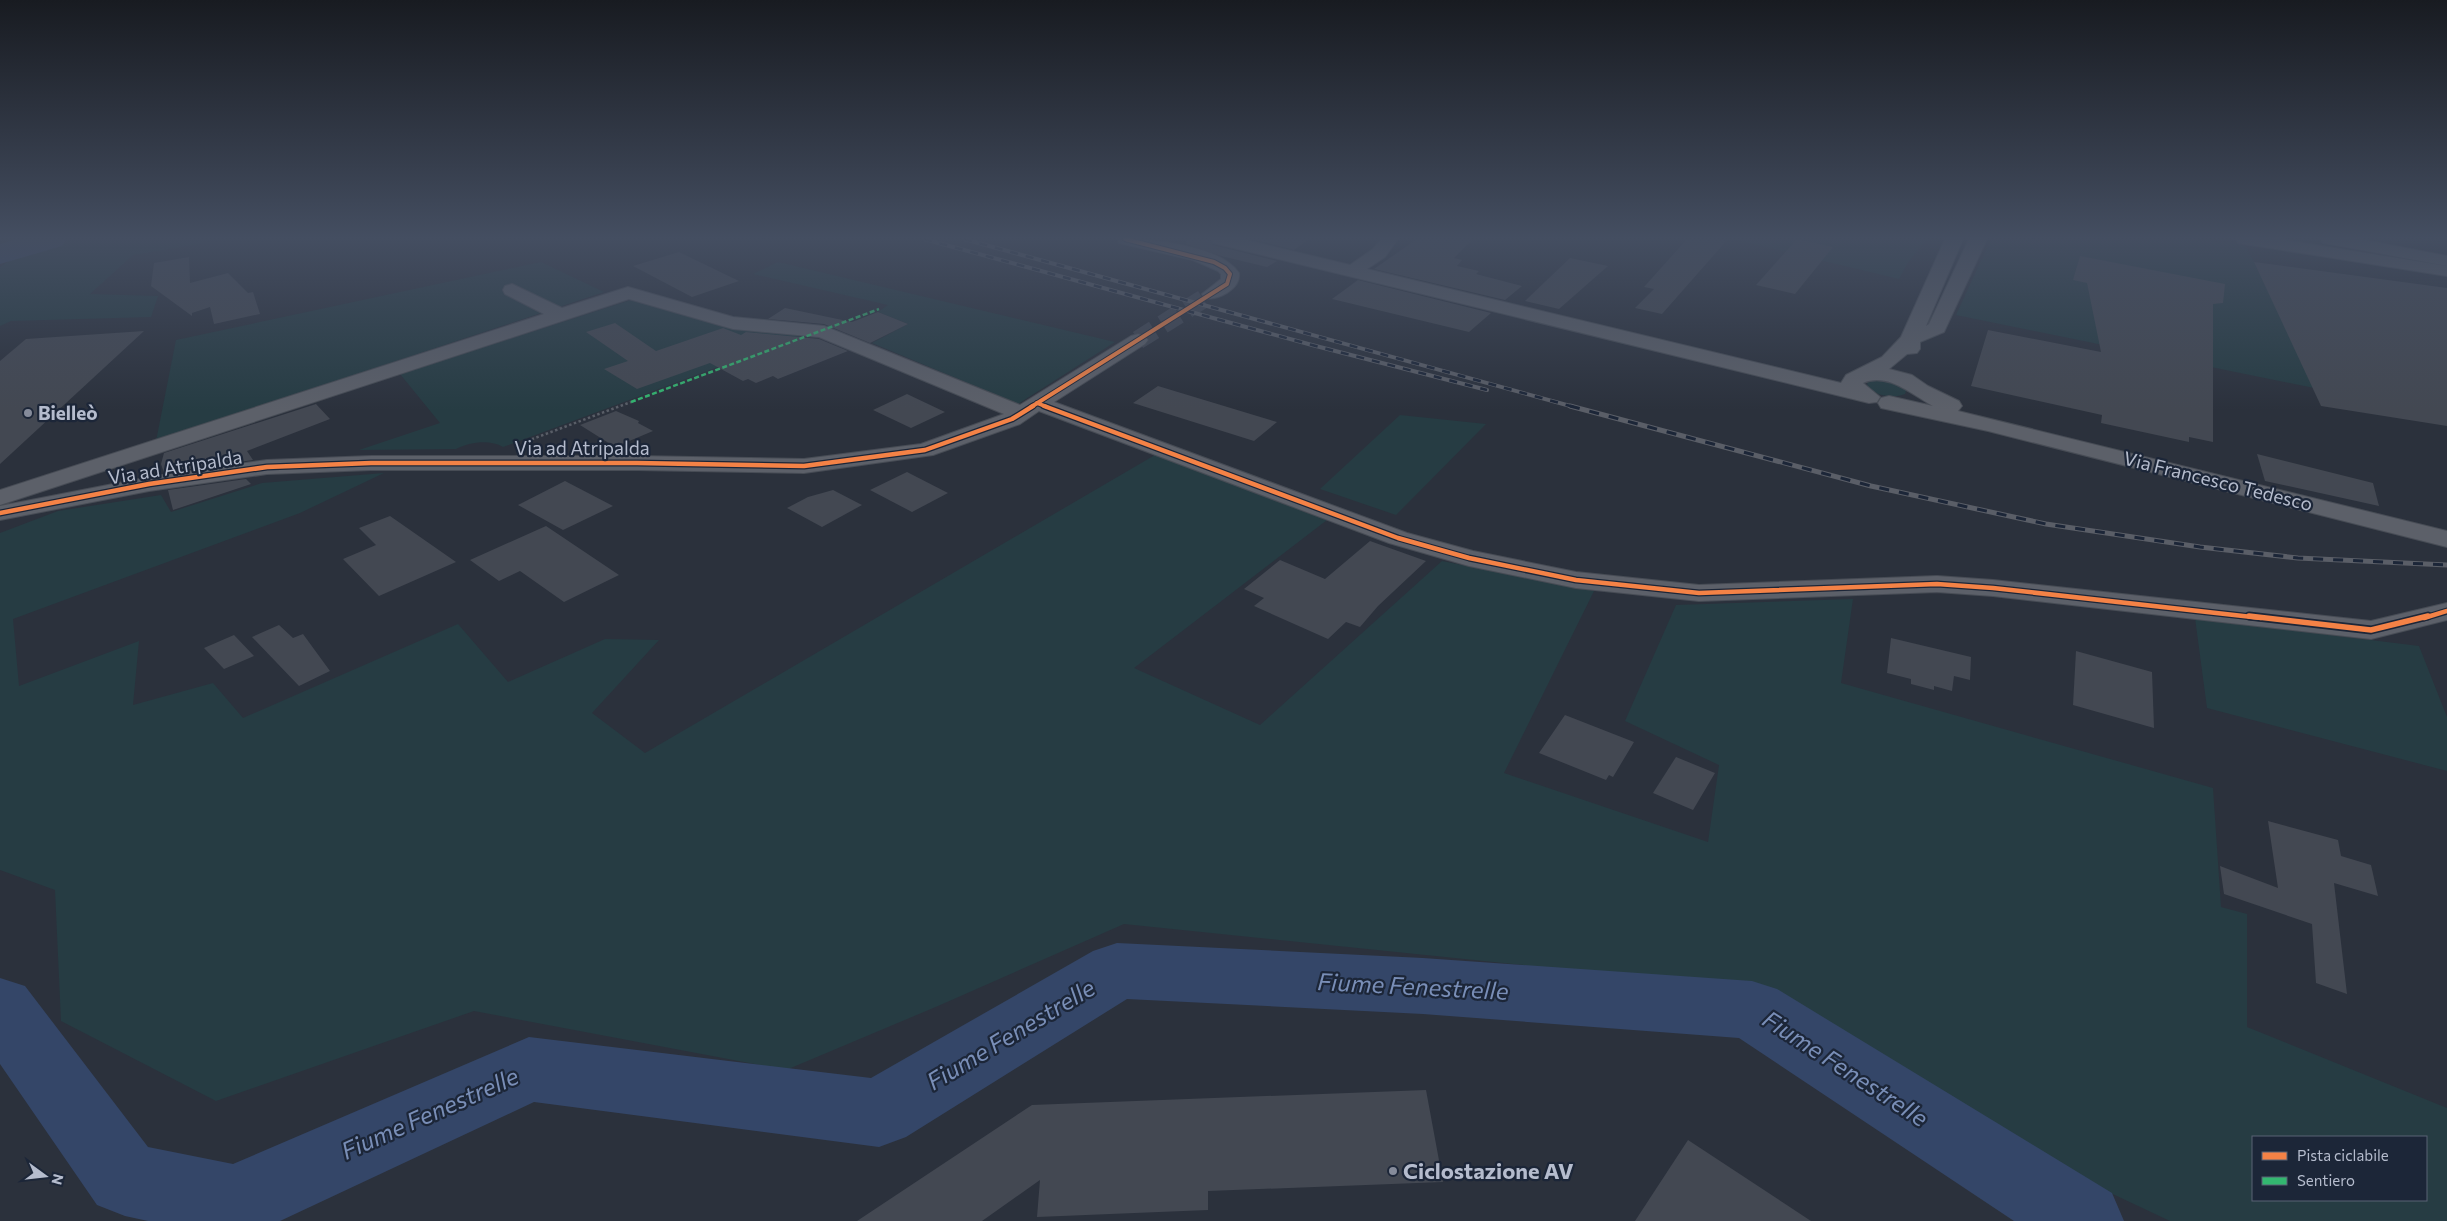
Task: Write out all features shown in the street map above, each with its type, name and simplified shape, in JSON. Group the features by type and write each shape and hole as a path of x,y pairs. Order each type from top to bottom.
{"street":[{"path":"524,296 561,315"},
{"path":"0,498 619,296"},
{"path":"638,296 715,319 747,326 800,327 824,332 1029,408 1154,449 1398,538 1469,558 1576,580 1698,593 1937,584 1993,588 2371,630 2406,623 2447,611"},
{"name":"Via Francesco Tedesco","path":"1457,296 1778,373 1860,382 1893,376 1989,424"},
{"path":"1860,382 1888,361 1910,339 1929,296"},
{"path":"1910,339 1937,328 1952,296"},
{"path":"1910,339 1909,366 1918,388"},
{"name":"Via ad Atripalda","path":"0,513 150,484 268,467 381,463 637,463 804,466 925,450 1012,418 1138,340"},
{"name":"Via Francesco Tedesco","path":"1860,382 1888,402 1989,424 2447,539"},
{"name":"Via Francesco Tedesco","path":"1888,402 1904,403 1916,400 1920,396 1918,388"}],"path":[{"path":"522,442 632,402"}],"shaded area":[{"path":"0,296 158,296 151,317 11,321 0,326"},
{"path":"382,296 592,296 156,441 176,340"},
{"path":"849,296 921,296 1115,342 1018,404 872,343 908,324 878,312 888,305"},
{"path":"1965,296 2271,296 2319,389 1956,315"},
{"path":"634,299 809,333 503,447 492,443 480,442 456,449 359,450 440,423 400,374"},
{"path":"1872,380 1896,383 1906,391 1905,394 1886,396 1876,393 1868,388 1867,382"},
{"path":"1400,415 1486,424 1396,515 1320,489"},
{"path":"1155,455 1327,520 1134,668 1260,725 1442,561 1594,591 1504,773 1708,842 1719,765 1625,721 1676,605 1853,599 1841,683 2213,788 2221,907 2247,914 2247,1027 2447,1108 2447,1221 2170,1221 2019,1150 1781,1004 1523,965 1124,924 938,1006 786,1070 474,1011 216,1101 61,1021 55,890 0,870 0,533 58,511 161,495 171,512 262,483 384,473 300,513 13,619 19,686 139,641 133,705 213,683 243,718 458,624 508,682 605,639 659,640 592,713 645,753"},
{"path":"2195,618 2419,646 2447,717 2447,771 2207,708"}],"building":[{"path":"165,296 254,296 260,314 214,324 210,307 192,313 192,316"},
{"path":"1336,296 1422,296 1491,313 1469,332 1332,299"},
{"path":"1488,296 1510,296 1505,300"},
{"path":"1530,296 1574,296 1559,309 1525,301"},
{"path":"1647,296 1678,296 1662,314 1635,308"},
{"path":"2090,296 2224,296 2223,303 2213,304 2213,442 2189,437 2189,442 2101,423 2102,415 1971,386 1988,330 2101,352"},
{"path":"2270,296 2447,296 2447,426 2321,406"},
{"path":"785,308 852,322 878,312 908,324 870,343 824,324 768,319"},
{"path":"615,323 656,351 723,328 741,335 746,332 819,339 848,351 778,379 773,376 756,383 748,379 743,381 710,363 637,389 604,369 628,361 586,332"},
{"name":"Bielleò","path":"144,331 0,464 0,361 26,339"},
{"path":"1158,386 1277,422 1254,441 1133,403"},
{"path":"907,394 945,412 911,428 873,410"},
{"path":"316,404 330,419 247,451 253,460 164,473 161,464 164,453"},
{"path":"616,411 639,421 638,423 653,431 615,447 580,425"},
{"path":"2257,454 2373,483 2379,506 2265,481"},
{"path":"907,472 948,493 912,512 870,490"},
{"path":"246,479 251,484 173,510 168,490"},
{"path":"565,481 613,506 563,530 518,505"},
{"path":"833,490 862,505 822,527 787,508 808,497"},
{"path":"390,516 456,562 379,596 343,559 376,545 359,528"},
{"path":"546,526 619,575 564,602 520,571 499,581 470,560"},
{"path":"1370,541 1426,561 1378,606 1360,627 1346,622 1328,639 1254,606 1264,598 1244,589 1280,560 1325,579"},
{"path":"279,625 293,638 303,634 330,671 299,686 252,637"},
{"path":"234,635 254,656 224,669 204,648"},
{"path":"1891,638 1971,657 1970,680 1954,676 1952,691 1934,686 1934,690 1911,684 1911,679 1887,673"},
{"path":"2076,651 2152,672 2154,728 2073,705"},
{"path":"1565,715 1634,742 1613,777 1609,775 1606,780 1539,753"},
{"path":"1676,757 1715,773 1693,810 1653,793"},
{"path":"2268,821 2338,840 2341,856 2371,865 2378,896 2334,883 2347,994 2316,983 2312,924 2224,894 2220,866 2278,888"},
{"path":"1426,1090 1443,1182 1208,1191 1208,1210 1037,1217 1040,1180 982,1221 857,1221 1032,1105"},
{"path":"1688,1140 1811,1221 1635,1221"}],"waterway":[{"name":"Fiume Fenestrelle","path":"0,1007 125,1179 235,1202 529,1069 879,1113 1117,971 1423,986 1752,1010 2084,1221"}],"tunnel":[{"path":"1138,340 1208,296"}],"railway":[{"path":"1133,296 1487,390"},
{"path":"1171,296 1574,407"},
{"path":"1570,406 1871,486 2046,524 2200,547 2298,558 2447,565"}],"marked path":[{"path":"631,402 879,309"}],"cycle path":[{"path":"0,513 149,484 267,467 371,463 637,463 804,466 925,450 1012,419 1208,296"},
{"path":"1037,403 1155,449 1398,538 1469,558 1576,580 1699,593 1937,584 1993,588 2371,630 2406,623 2447,611"}],"place":[{"name":"Bielleò","path":"28,413"},
{"name":"Ciclostazione AV","path":"1393,1171"}]}
